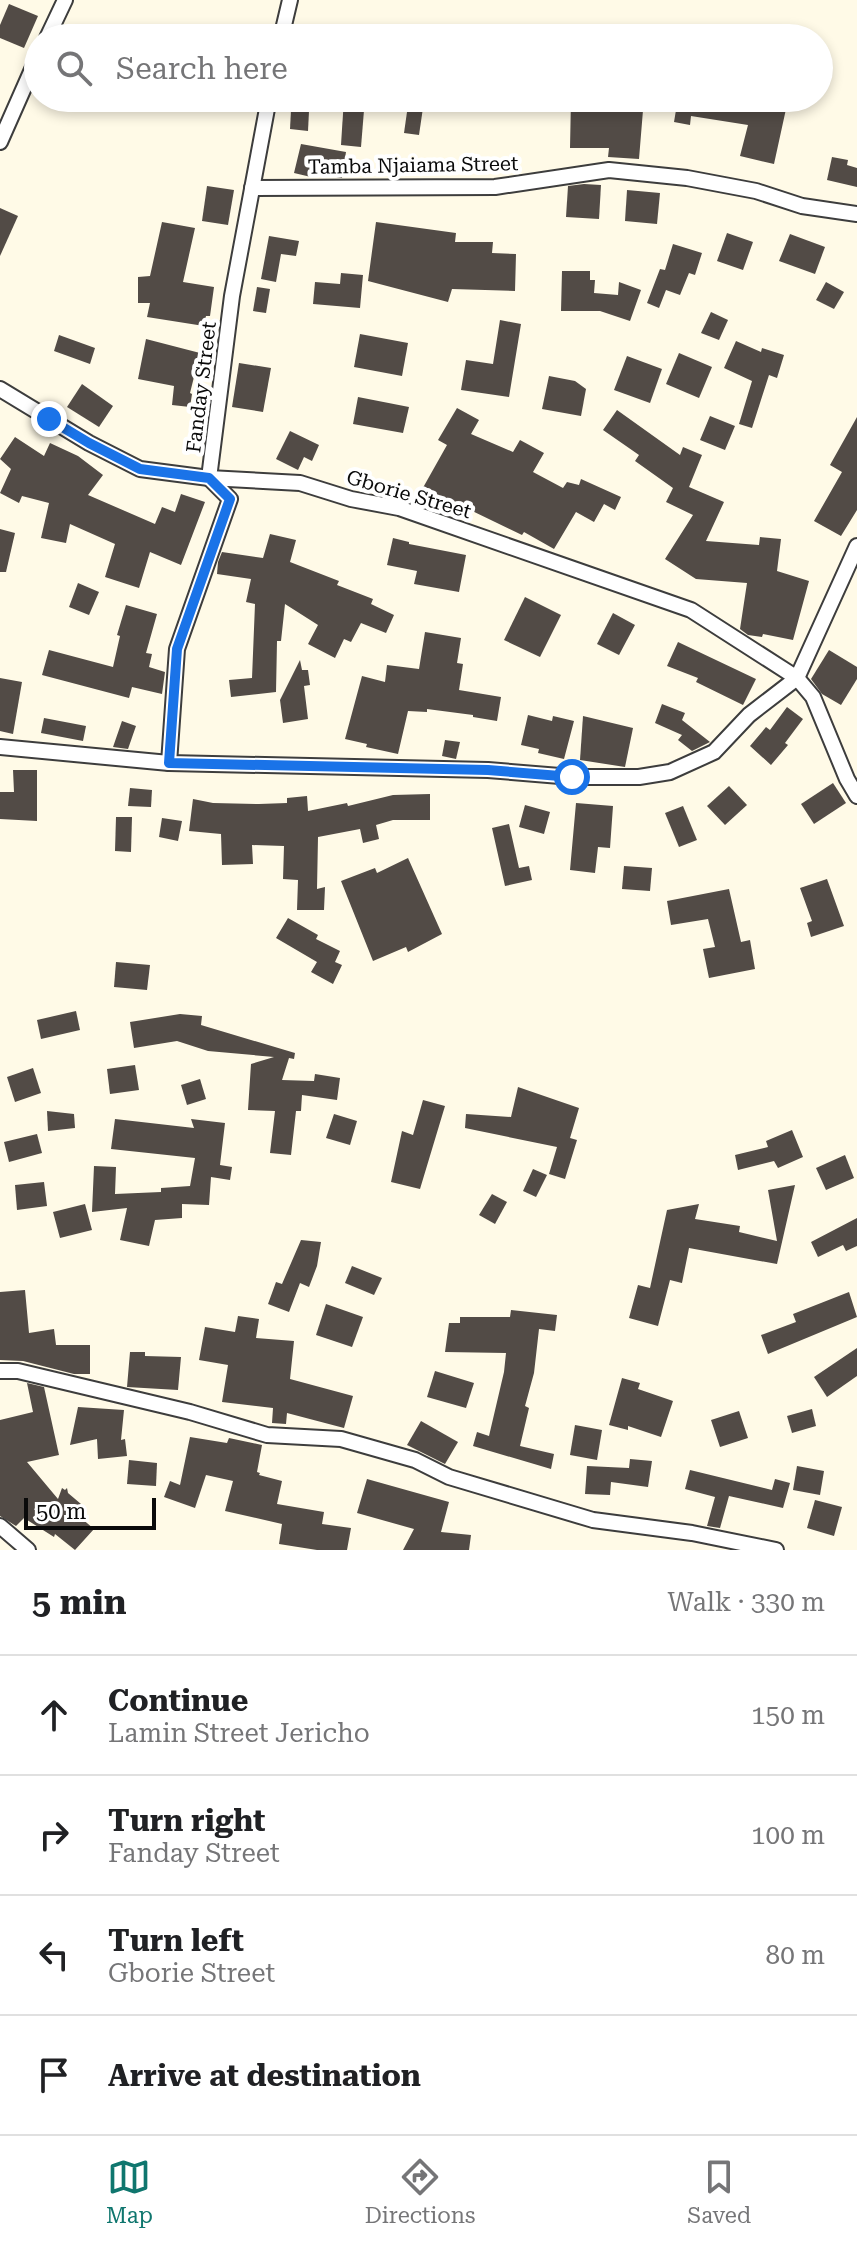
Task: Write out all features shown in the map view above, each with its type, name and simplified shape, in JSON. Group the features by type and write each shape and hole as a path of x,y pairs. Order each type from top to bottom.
{"street":[{"path":"54,24 65,0"},
{"path":"284,24 290,0"},
{"path":"0,142 24,88"},
{"name":"Fanday Street","path":"169,763 177,649 230,499 209,478 232,296 266,112"},
{"name":"Tamba Njaiama Street","path":"252,188 495,187 609,170 687,178 756,191 802,206 857,214"},
{"name":"Gborie Street","path":"0,389 89,443 140,469 209,478 300,483 413,513 691,610 797,678"},
{"path":"0,747 169,763 488,770 572,777 639,777 670,772 714,752 749,715 797,678 857,546"},
{"path":"797,678 813,697 857,796"},
{"path":"0,1371 34,1374 190,1412 267,1435 341,1439 415,1460 449,1477 593,1520 692,1533 776,1550"},
{"path":"0,1526 28,1550"}],"building":[{"path":"9,4 38,16 34,24 24,24 24,48 0,38 0,25"},
{"path":"291,112 309,112 308,131 290,129"},
{"path":"343,112 364,112 361,147 341,145"},
{"path":"407,112 422,112 419,135 404,133"},
{"path":"571,112 643,112 639,159 608,157 609,148 570,148"},
{"path":"676,112 785,112 774,164 740,156 748,125 691,116 690,125 674,122"},
{"path":"301,144 346,152 342,178 294,173"},
{"path":"832,157 848,160 847,165 857,168 857,187 827,180"},
{"path":"601,185 599,219 566,217 568,186"},
{"path":"207,186 234,190 228,225 202,221"},
{"path":"627,190 660,193 657,224 625,221"},
{"path":"0,208 18,216 0,256"},
{"path":"162,222 195,228 183,282 214,287 210,316 206,316 204,326 147,317 150,303 138,303 138,277 150,276"},
{"path":"376,222 456,233 455,242 493,242 492,253 516,254 515,291 452,289 448,302 368,281"},
{"path":"727,233 753,242 743,270 717,261"},
{"path":"790,234 825,247 815,274 779,261"},
{"path":"269,236 299,241 296,256 281,254 276,282 261,279"},
{"path":"673,244 702,253 695,275 689,273 680,295 666,290 659,308 647,303 660,269 665,270"},
{"path":"562,271 590,271 590,280 595,280 594,293 618,295 619,282 641,290 630,321 600,311 561,311"},
{"path":"341,273 363,275 360,308 313,304 315,282 340,284"},
{"path":"826,282 844,292 834,309 816,300"},
{"path":"257,287 270,289 266,313 253,311"},
{"path":"711,312 728,320 719,340 701,333"},
{"path":"500,320 521,324 509,397 461,390 466,360 493,364"},
{"path":"360,334 408,343 402,376 354,367"},
{"path":"59,335 95,348 90,364 54,351"},
{"path":"146,339 200,353 190,393 190,407 172,405 174,386 138,379"},
{"path":"736,341 761,352 762,348 784,355 777,378 769,375 752,428 739,424 752,381 724,368"},
{"path":"679,353 712,367 699,398 666,384"},
{"path":"627,356 662,369 650,403 614,390"},
{"path":"239,363 271,368 263,412 232,407"},
{"path":"549,376 575,381 586,389 581,416 542,409"},
{"path":"82,384 113,406 99,427 67,407"},
{"path":"358,397 409,407 403,433 353,424"},
{"path":"457,408 479,420 471,434 513,452 520,440 544,453 533,472 563,488 567,482 579,485 581,479 621,497 615,510 604,504 594,522 576,512 554,549 524,532 522,535 464,507 461,516 420,493 447,445 438,440"},
{"path":"617,410 680,455 683,447 702,455 689,487 724,502 706,541 759,545 760,537 781,539 777,571 809,581 793,640 763,634 762,637 748,635 740,629 747,583 696,579 665,559 693,515 666,502 673,488 635,461 639,455 603,430"},
{"path":"710,416 735,426 725,450 700,440"},
{"path":"857,417 857,510 841,536 814,521 842,472 830,465"},
{"path":"290,431 319,445 312,461 304,457 298,470 276,459"},
{"path":"15,437 44,456 50,443 78,456 103,475 88,495 155,524 162,507 175,512 181,494 205,502 181,565 150,552 139,588 105,577 115,544 70,524 66,543 41,538 49,503 22,496 19,503 0,493 11,469 0,459"},
{"path":"0,529 15,533 6,572 0,572"},
{"path":"270,534 296,540 290,562 339,581 337,585 373,599 371,604 394,615 386,633 361,623 351,642 344,639 335,658 308,644 318,625 285,604 281,641 277,641 276,692 231,697 229,680 252,678 255,604 246,602 251,579 217,574 218,562 222,552 263,558"},
{"path":"393,538 466,555 459,592 414,584 417,571 387,565"},
{"path":"78,583 99,592 89,615 69,607"},
{"path":"525,597 561,615 540,657 504,640"},
{"path":"126,605 157,614 146,653 152,654 149,667 165,672 162,694 132,687 129,698 42,675 49,650 113,667 120,636 117,635"},
{"path":"613,613 635,625 619,655 597,644"},
{"path":"425,632 461,638 457,663 463,664 459,690 501,697 497,721 427,709 427,712 408,711 398,754 345,739 362,676 385,682 387,665 419,669"},
{"path":"678,642 756,679 743,705 696,682 698,678 667,666"},
{"path":"829,650 857,667 857,679 841,705 822,694 811,679"},
{"path":"300,660 302,670 308,670 310,685 304,686 308,719 283,723 280,700"},
{"path":"0,678 22,682 13,734 0,731"},
{"path":"662,704 685,713 682,720 710,742 692,751 678,740 682,735 655,723"},
{"path":"787,707 803,719 785,743 788,745 771,765 750,746 766,727 770,730"},
{"path":"528,715 552,721 553,716 574,721 564,759 521,745"},
{"path":"583,716 633,728 625,767 580,760"},
{"path":"44,718 86,726 83,741 41,733"},
{"path":"122,721 136,726 128,749 113,747"},
{"path":"445,740 460,742 456,759 442,756"},
{"path":"13,770 37,770 37,821 0,819 0,792 14,792"},
{"path":"833,783 846,803 814,824 801,804"},
{"path":"729,786 747,805 725,825 707,806"},
{"path":"130,788 152,790 151,807 128,806"},
{"path":"430,794 430,820 393,820 376,825 379,839 363,843 360,829 318,837 317,889 325,887 324,910 297,910 298,880 283,879 284,846 252,845 253,864 222,865 221,834 189,831 193,799 213,803 259,804 287,803 287,798 307,796 308,811 347,803 348,806 393,795"},
{"path":"576,803 613,806 610,848 598,847 595,873 570,870"},
{"path":"525,805 550,812 544,834 519,827"},
{"path":"683,806 697,840 679,847 665,813"},
{"path":"116,817 132,817 131,852 115,851"},
{"path":"162,818 182,821 178,841 159,837"},
{"path":"509,824 519,868 529,866 532,880 505,886 492,828"},
{"path":"408,858 442,934 408,952 406,947 373,961 341,881 375,868 377,873"},
{"path":"624,866 652,868 650,891 622,889"},
{"path":"827,879 844,926 811,937 807,923 812,921 800,888"},
{"path":"729,889 741,942 750,940 755,969 709,978 703,949 715,947 708,919 671,925 667,901"},
{"path":"288,918 318,935 316,939 340,951 335,962 342,965 333,984 311,972 317,962 276,938"},
{"path":"116,962 150,965 147,990 114,987"},
{"path":"76,1011 80,1030 41,1039 37,1020"},
{"path":"180,1014 202,1016 201,1025 295,1053 294,1059 289,1058 282,1080 314,1081 315,1074 340,1078 337,1100 302,1095 301,1111 296,1111 291,1155 270,1153 275,1111 248,1110 251,1064 274,1057 208,1051 177,1041 134,1048 130,1022"},
{"path":"135,1065 139,1090 110,1094 107,1069"},
{"path":"33,1068 41,1093 15,1102 7,1077"},
{"path":"200,1079 206,1099 187,1105 181,1085"},
{"path":"518,1087 579,1108 570,1138 577,1140 565,1179 549,1174 557,1147 465,1128 466,1114 511,1117"},
{"path":"423,1100 445,1106 420,1189 391,1182 402,1131 413,1135"},
{"path":"47,1111 74,1114 75,1128 48,1131"},
{"path":"334,1114 357,1121 350,1145 326,1138"},
{"path":"115,1119 194,1128 191,1119 225,1123 220,1165 232,1167 230,1180 211,1177 209,1205 182,1204 182,1218 155,1220 149,1246 120,1240 127,1208 92,1212 94,1166 116,1167 115,1194 161,1192 161,1188 190,1186 195,1158 111,1149"},
{"path":"792,1130 803,1157 778,1168 774,1161 738,1170 735,1155 768,1147 766,1141"},
{"path":"37,1134 42,1153 9,1162 4,1142"},
{"path":"845,1155 854,1178 826,1190 816,1168"},
{"path":"533,1169 547,1175 536,1197 523,1191"},
{"path":"44,1182 47,1206 17,1210 15,1185"},
{"path":"795,1185 777,1264 689,1248 682,1283 670,1280 658,1326 629,1318 638,1285 650,1288 667,1210 699,1204 695,1219 740,1226 739,1232 777,1241 768,1190"},
{"path":"492,1194 507,1202 495,1224 479,1215"},
{"path":"85,1204 92,1230 60,1238 53,1212"},
{"path":"857,1218 857,1246 846,1251 843,1245 818,1257 811,1242"},
{"path":"301,1240 321,1242 309,1287 300,1283 289,1312 268,1304 276,1282 282,1284"},
{"path":"352,1266 382,1278 374,1295 345,1283"},
{"path":"25,1290 29,1333 54,1329 56,1345 90,1345 90,1374 74,1374 23,1361 0,1360 0,1292"},
{"path":"849,1292 857,1317 768,1354 761,1335 796,1322 793,1314"},
{"path":"326,1304 363,1317 352,1347 316,1335"},
{"path":"511,1310 557,1315 555,1331 539,1329 534,1373 525,1406 529,1408 520,1446 554,1454 551,1469 473,1446 477,1432 489,1436 506,1353 445,1352 449,1323 460,1323 460,1317 510,1317"},
{"path":"238,1316 259,1319 256,1338 294,1341 290,1379 353,1396 344,1428 287,1413 286,1424 272,1423 273,1408 222,1402 228,1365 199,1360 205,1327 235,1332"},
{"path":"857,1348 857,1376 827,1397 814,1377"},
{"path":"130,1352 145,1352 145,1356 181,1357 178,1390 127,1387"},
{"path":"435,1371 474,1383 466,1408 427,1397"},
{"path":"622,1378 640,1383 638,1389 673,1401 661,1437 628,1426 628,1430 609,1425"},
{"path":"27,1383 44,1387 59,1455 27,1462 58,1499 62,1488 67,1488 68,1493 81,1504 74,1512 94,1529 75,1550 55,1534 54,1537 24,1518 16,1526 0,1516 0,1420 33,1412"},
{"path":"78,1407 124,1410 121,1440 125,1439 127,1456 98,1459 97,1439 70,1445"},
{"path":"812,1409 816,1426 792,1433 787,1416"},
{"path":"739,1411 748,1438 720,1447 711,1420"},
{"path":"421,1421 458,1442 445,1464 407,1445"},
{"path":"575,1425 602,1430 597,1460 570,1455"},
{"path":"190,1437 227,1443 229,1438 262,1445 257,1472 282,1481 277,1504 324,1512 322,1524 351,1528 347,1550 317,1550 279,1544 282,1524 225,1511 233,1481 206,1475 195,1508 164,1497 170,1481 180,1485"},
{"path":"630,1459 652,1461 648,1487 611,1482 610,1495 585,1494 587,1466 629,1468"},
{"path":"129,1460 157,1463 156,1486 127,1484"},
{"path":"797,1466 824,1471 820,1495 793,1490"},
{"path":"690,1470 772,1490 775,1479 790,1483 783,1508 729,1496 720,1528 707,1526 715,1497 685,1489"},
{"path":"367,1479 449,1502 441,1532 471,1535 469,1550 403,1550 414,1529 357,1513"},
{"path":"815,1500 842,1507 834,1536 807,1528"}],"route":[{"path":"49,419 140,469 209,478 230,499 177,649 169,763 488,770 572,777"}]}
